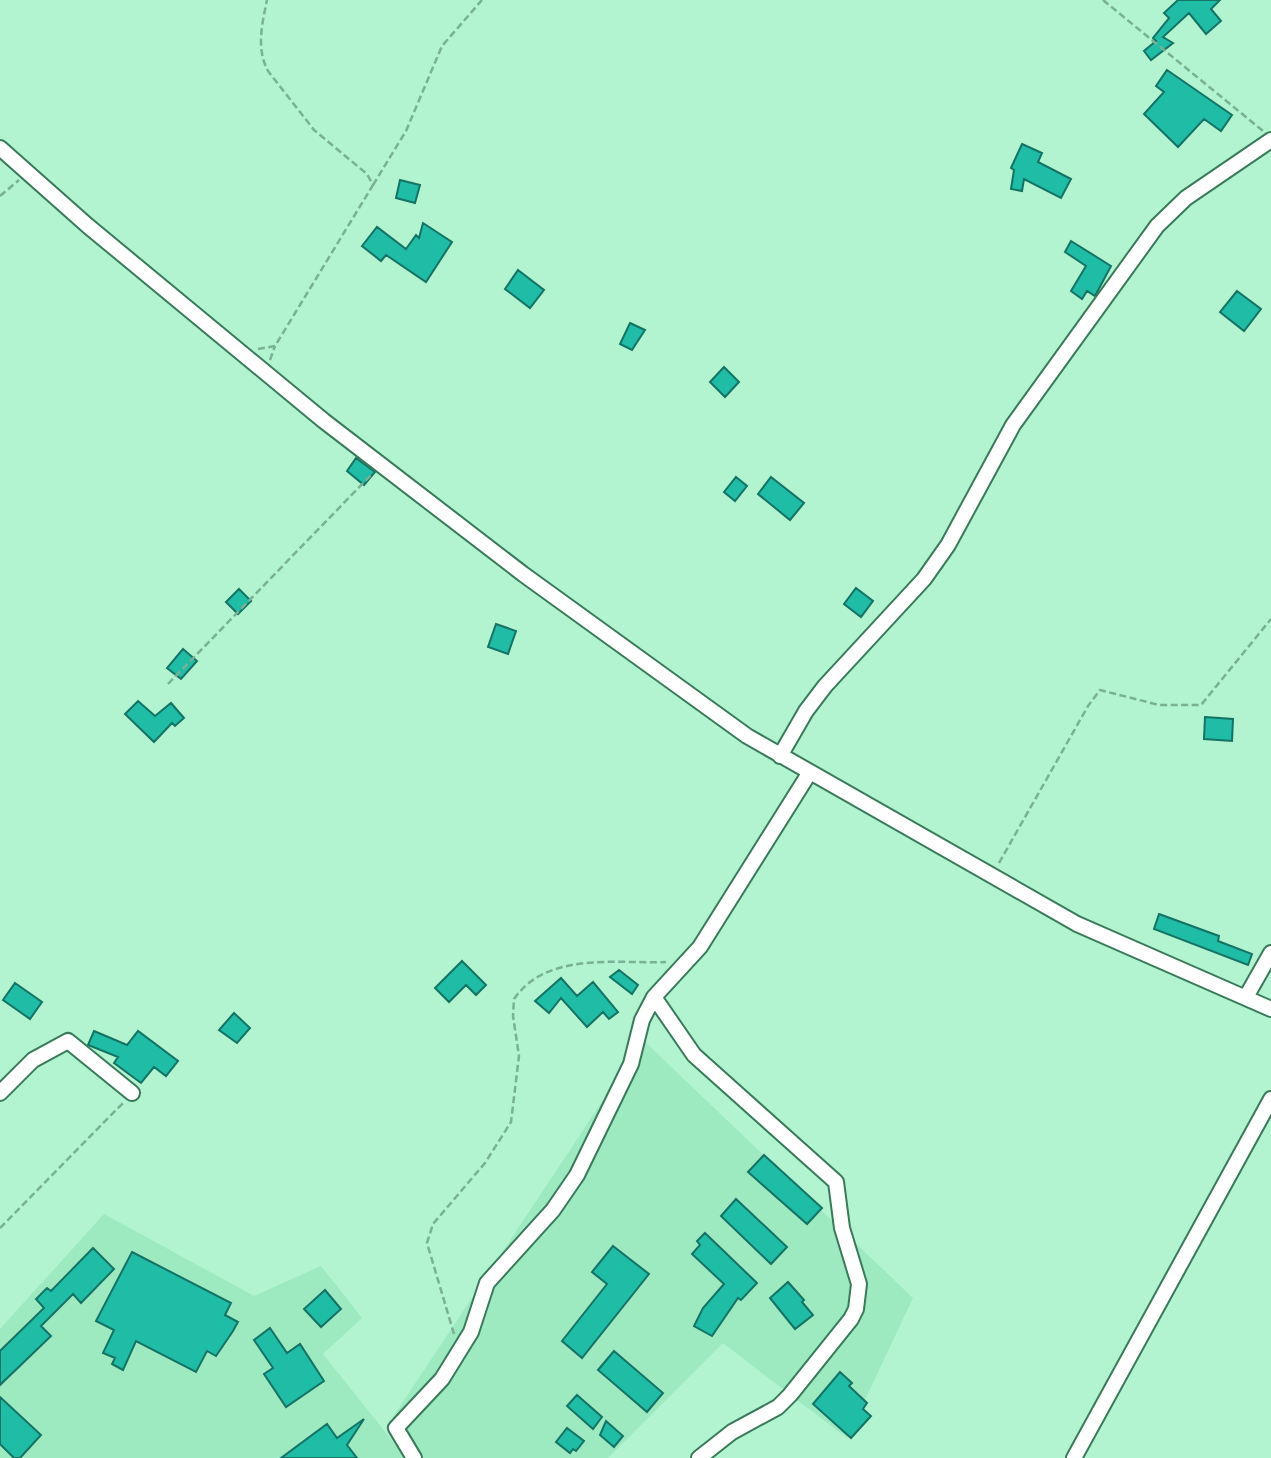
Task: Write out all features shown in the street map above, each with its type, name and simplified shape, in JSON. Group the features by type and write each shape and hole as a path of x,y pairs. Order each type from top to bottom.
{"street":[{"path":"780,756 806,711 825,686 924,579 948,545 1020,414 1157,226 1186,198 1271,139"},
{"path":"0,148 234,349 523,574 747,736 1077,924 1247,996 1271,1009"},
{"path":"414,1458 396,1428 442,1379 471,1332 487,1283 554,1210 577,1175 631,1064 642,1020 654,998 709,933 810,772"},
{"path":"1247,996 1271,953"},
{"path":"654,998 695,1055 836,1182 841,1202 842,1228 859,1284 856,1309 851,1319 790,1395 772,1410 732,1432 699,1458"},
{"path":"0,1093 33,1060 68,1041 132,1093"},
{"path":"1074,1458 1271,1099"}],"path":[{"path":"267,0 260,40 262,61 314,130 367,174 373,185"},
{"path":"234,349 275,346 406,131 442,46 482,0"},
{"path":"1102,0 1271,139"},
{"path":"0,196 28,173"},
{"path":"168,684 382,464"},
{"path":"992,875 1088,706 1100,690 1159,705 1201,705 1271,619"},
{"path":"454,1334 427,1243 441,1213 485,1163 511,1122 519,1056 513,1016 514,999 534,980 574,964 687,961"},
{"path":"0,1228 132,1093"}],"shaded area":[{"path":"643,1040 913,1298 847,1438 723,1343 608,1458 420,1458 393,1417"},
{"path":"104,1214 254,1296 321,1266 362,1318 323,1354 406,1458 0,1458 0,1329"}],"building":[{"path":"1178,0 1220,0 1211,9 1221,21 1206,34 1189,13 1163,37 1173,43 1151,60 1144,51 1156,41 1153,38 1169,18 1164,13"},
{"path":"1167,70 1232,115 1221,131 1204,119 1178,147 1144,114 1164,92 1156,86"},
{"path":"1022,144 1042,153 1038,162 1071,179 1061,198 1024,179 1022,191 1011,189 1014,170 1011,168"},
{"path":"400,180 420,185 415,203 396,198"},
{"path":"423,223 452,242 426,282 386,255 381,261 362,246 377,227 406,249 416,235 419,238"},
{"path":"1071,241 1111,266 1095,296 1087,291 1082,299 1071,291 1086,266 1065,252"},
{"path":"518,270 544,290 530,308 505,289"},
{"path":"1237,291 1261,309 1244,331 1220,312"},
{"path":"630,323 645,330 632,350 620,344"},
{"path":"724,367 739,382 725,397 710,382"},
{"path":"356,458 375,472 364,485 347,471"},
{"path":"736,477 747,486 735,501 724,492"},
{"path":"771,477 804,503 790,520 758,494"},
{"path":"856,588 873,601 861,617 844,604"},
{"path":"239,589 251,601 238,614 226,602"},
{"path":"496,624 516,631 508,654 488,647"},
{"path":"183,649 197,661 181,679 167,668"},
{"path":"138,701 155,716 171,703 184,718 175,726 172,723 154,742 125,714"},
{"path":"1205,717 1233,719 1232,741 1204,739"},
{"path":"1159,914 1219,936 1218,941 1252,954 1248,965 1154,929"},
{"path":"462,961 486,985 476,995 466,985 449,1002 435,988"},
{"path":"619,970 638,985 632,994 610,977"},
{"path":"561,978 577,996 593,982 618,1012 609,1019 603,1012 587,1027 561,998 549,1013 535,1001"},
{"path":"15,983 42,1002 30,1019 3,1000"},
{"path":"234,1013 250,1028 237,1043 219,1030"},
{"path":"94,1031 127,1045 138,1031 178,1061 166,1076 154,1067 141,1083 114,1063 118,1057 88,1045"},
{"path":"764,1155 822,1208 807,1224 748,1172"},
{"path":"736,1199 787,1247 771,1264 721,1216"},
{"path":"705,1233 757,1283 741,1300 738,1298 712,1336 694,1326 703,1308 724,1284 692,1254 700,1245 697,1241"},
{"path":"613,1246 649,1274 582,1358 562,1341 607,1284 592,1272"},
{"path":"93,1248 114,1269 81,1303 73,1294 41,1326 51,1336 0,1385 0,1351 44,1308 36,1299 47,1288 51,1291"},
{"path":"132,1252 231,1303 225,1315 238,1322 216,1356 207,1351 196,1372 136,1341 123,1370 112,1364 115,1358 103,1353 114,1330 96,1321"},
{"path":"788,1282 813,1315 795,1329 770,1298"},
{"path":"325,1290 341,1309 321,1327 304,1309"},
{"path":"270,1328 287,1353 300,1344 324,1381 286,1407 264,1374 273,1368 254,1340"},
{"path":"614,1351 663,1393 647,1412 598,1370"},
{"path":"840,1372 852,1383 849,1386 867,1403 863,1409 871,1416 851,1438 813,1404"},
{"path":"577,1395 602,1417 593,1429 567,1406"},
{"path":"0,1397 41,1435 20,1458 14,1458 0,1444"},
{"path":"364,1419 347,1445 357,1458 281,1458 327,1424 337,1438"},
{"path":"606,1421 623,1436 614,1447 600,1435"},
{"path":"567,1428 584,1441 576,1451 573,1449 570,1453 556,1442"}]}
